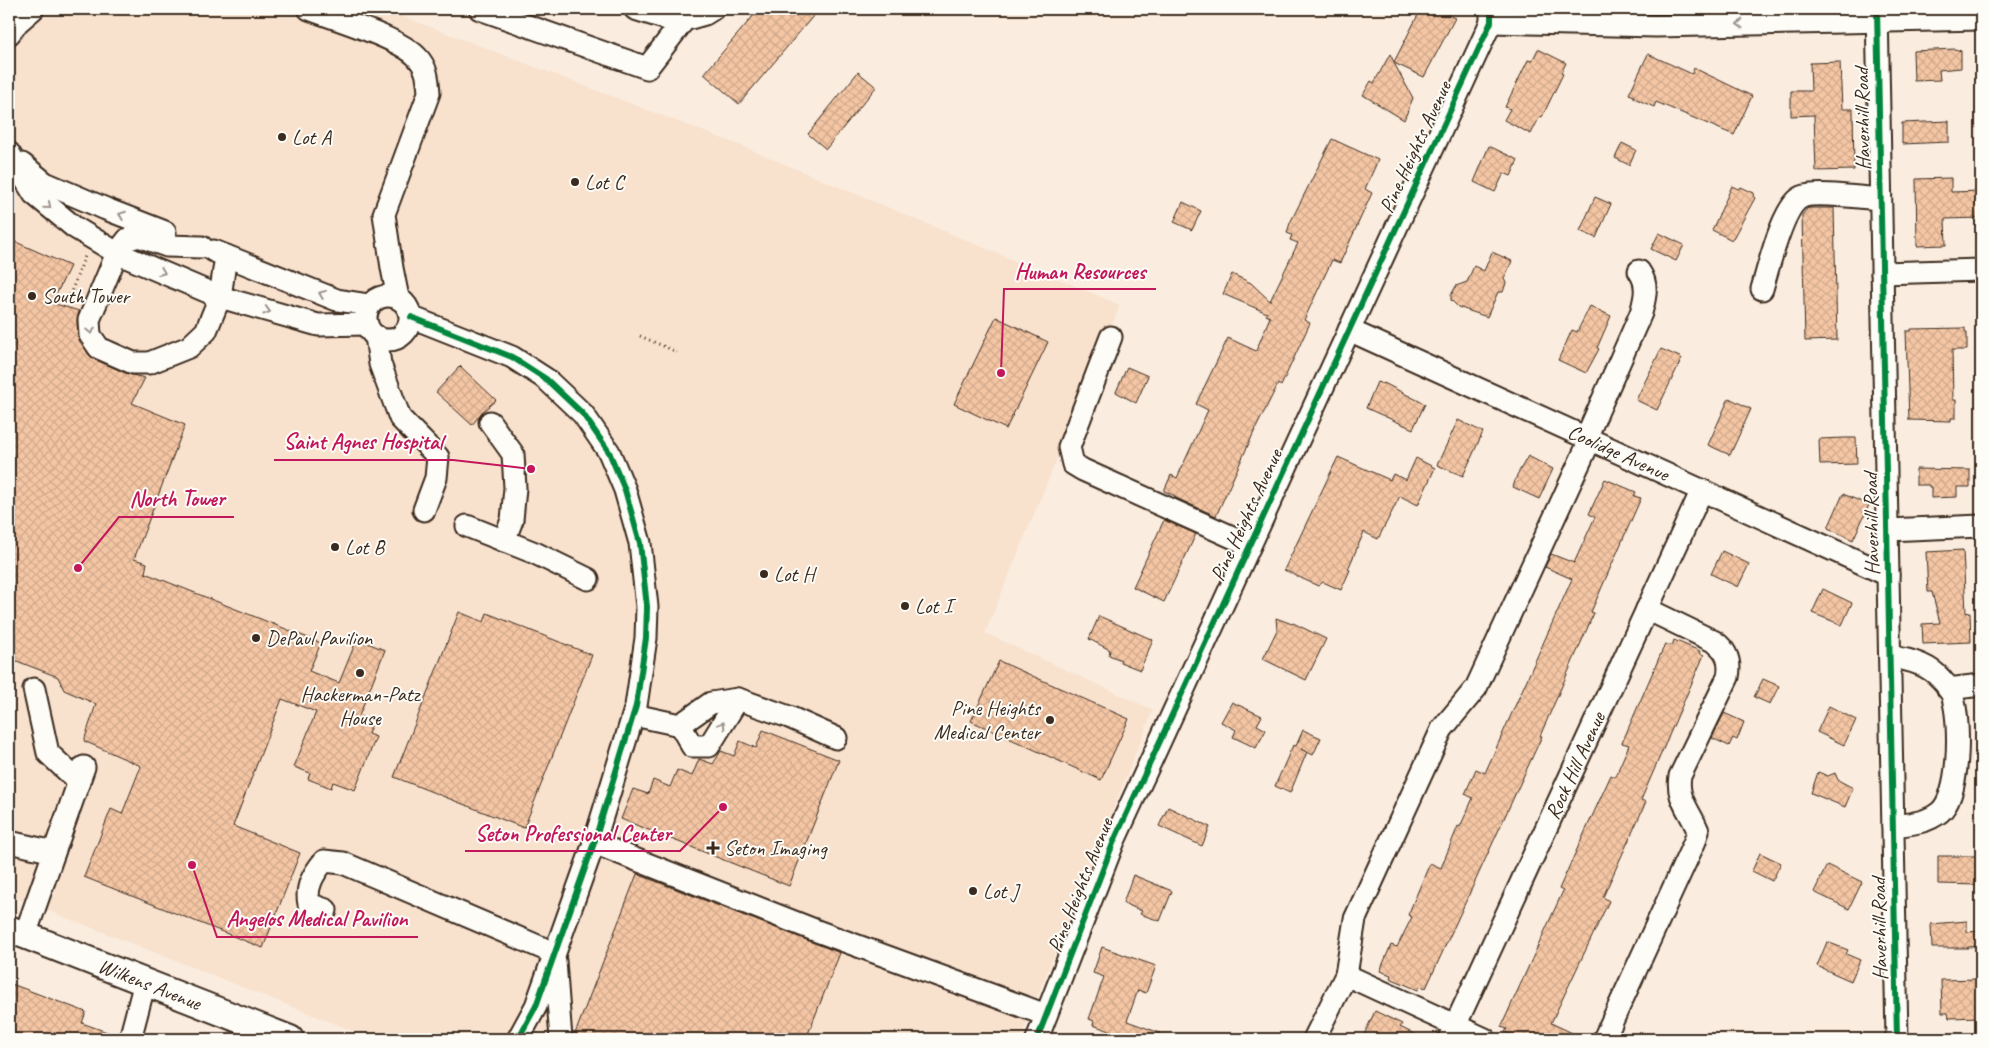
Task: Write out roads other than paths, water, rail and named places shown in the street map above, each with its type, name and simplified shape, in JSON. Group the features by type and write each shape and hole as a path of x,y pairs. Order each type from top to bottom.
{"main road":[{"name":"Wilkens Avenue","path":"17,932 290,1039"}],"street":[{"path":"9,34 18,22 33,9"},
{"path":"308,9 394,42 417,57 427,73 429,93 384,214 398,298"},
{"path":"480,9 647,68 684,20"},
{"path":"635,9 667,19 684,20 705,14 713,9"},
{"path":"1491,15 1656,26 1876,15 1981,19"},
{"name":"Pine Heights Avenue","path":"1037,1039 1114,841 1349,330 1491,15"},
{"name":"Haverhill Road","path":"1876,15 1898,1039"},
{"path":"9,153 34,194 74,227 117,253 220,297 318,326 370,322"},
{"path":"9,153 45,182 106,209 337,300 370,322 386,340 394,340 406,331 410,317 405,303 389,295 381,296 374,300 370,322 380,364 400,418 438,458 436,478 424,510"},
{"path":"1762,289 1782,225 1792,206 1801,197 1813,195 1880,199"},
{"path":"202,246 168,246 139,236 128,239 117,253 89,320 90,335 99,348 133,363 149,363 189,347 206,331 220,297 226,256"},
{"path":"1882,273 1981,270"},
{"path":"1314,1039 1346,975 1355,919 1363,901 1442,729 1476,688 1588,439 1641,313 1645,295 1645,281 1639,271"},
{"path":"410,317 512,357 546,379 583,414 608,452 625,490 640,543 647,606 646,638 634,715 594,843 536,1006 518,1039"},
{"name":"Coolidge Avenue","path":"1349,330 1888,575"},
{"path":"1111,338 1069,447 1073,464 1250,544"},
{"path":"490,422 513,454 514,488 512,520 504,541"},
{"name":"Rock Hill Avenue","path":"1452,1032 1702,490"},
{"path":"467,526 535,553 588,579"},
{"path":"1887,530 1981,526"},
{"path":"1604,1039 1695,841 1698,831 1680,797 1678,786 1680,776 1728,677 1730,667 1728,656 1723,648 1715,642 1647,609"},
{"path":"1890,656 1907,659 1931,670 1941,679 1948,689 1955,706 1957,747 1954,787 1942,811 1932,818 1893,826"},
{"path":"1948,689 1981,685"},
{"path":"17,932 54,852 82,774 48,754 34,689"},
{"path":"634,715 680,725 711,703 738,699 836,738"},
{"path":"680,725 692,746 709,746 738,699"},
{"path":"9,842 54,852"},
{"path":"594,843 817,930 1046,1015"},
{"path":"326,910 309,904 306,894 315,872 324,861 343,863 554,953"},
{"path":"554,953 561,1039"},
{"path":"1346,975 1452,1032 1484,1039"},
{"path":"130,1039 145,982"}],"place":[{"name":"Lot A","path":"282,137"},
{"name":"Lot C","path":"575,182"},
{"name":"South Tower","path":"32,296"},
{"name":"Human Resources","path":"1001,373"},
{"name":"Saint Agnes Hospital","path":"531,469"},
{"name":"Lot B","path":"335,547"},
{"name":"North Tower","path":"78,568"},
{"name":"Lot H","path":"764,574"},
{"name":"Lot I","path":"905,606"},
{"name":"DePaul Pavilion","path":"256,638"},
{"name":"Hackerman-Patz House","path":"360,673"},
{"name":"Pine Heights Medical Center","path":"1050,720"},
{"name":"Seton Professional Center","path":"723,807"},
{"name":"Seton Imaging","path":"713,848"},
{"name":"Angelos Medical Pavilion","path":"192,865"},
{"name":"Lot J","path":"973,891"}]}
